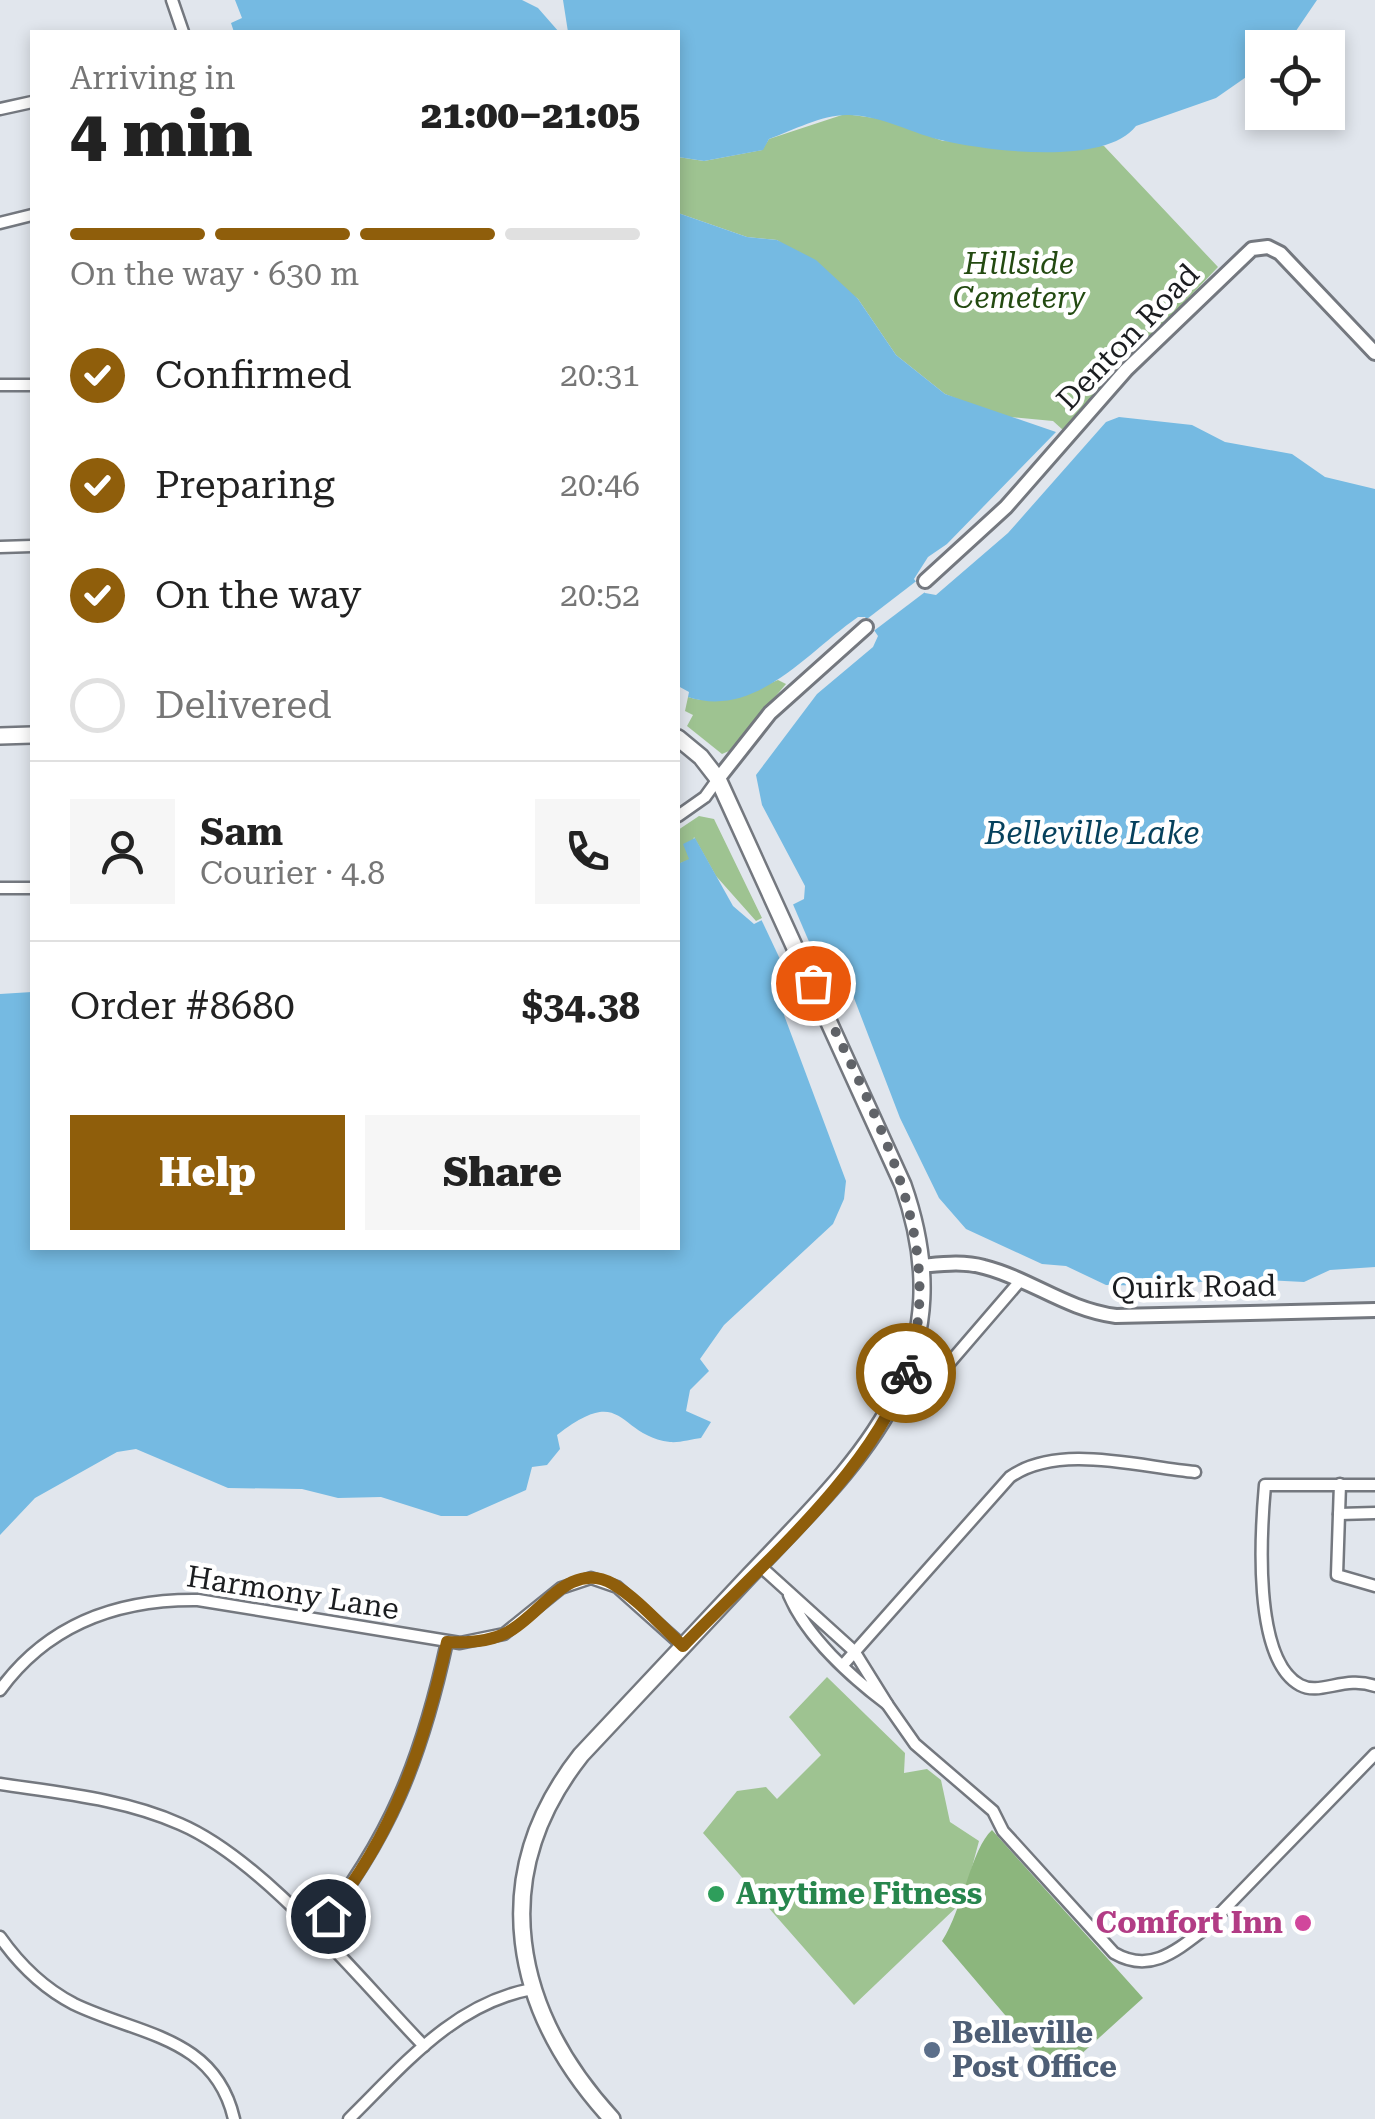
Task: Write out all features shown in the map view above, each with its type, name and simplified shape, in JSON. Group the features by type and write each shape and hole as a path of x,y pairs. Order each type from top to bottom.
{"main road":[{"path":"0,736 30,735"},
{"path":"612,2119 554,2044 532,1989 523,1945 522,1901 529,1857 543,1816 581,1755 860,1457 888,1414 916,1338 921,1266 902,1185 813,983 718,779 682,742"}],"street":[{"path":"172,0 182,30"},
{"path":"0,109 30,102"},
{"path":"0,223 30,215"},
{"name":"Denton Road","path":"925,581 1006,508 1126,370 1252,249 1268,247 1280,253 1375,353"},
{"path":"0,385 30,385"},
{"path":"0,547 30,546"},
{"path":"680,815 706,797 770,713 866,627"},
{"path":"0,888 30,888"},
{"name":"Quirk Road","path":"921,1266 970,1264 1020,1281 1085,1312 1116,1316 1375,1310"},
{"path":"933,1382 1020,1281"},
{"path":"842,1664 1010,1478 1026,1466 1065,1460 1195,1472"},
{"path":"1340,1484 1338,1576 1375,1586"},
{"path":"1375,1484 1265,1485 1261,1598 1278,1656 1294,1681 1312,1689 1351,1680 1375,1686"},
{"path":"1340,1514 1375,1513"},
{"path":"760,1565 789,1595 797,1612 842,1664 888,1704"},
{"name":"Harmony Lane","path":"0,1690 27,1658 62,1631 116,1608 155,1600 198,1600 447,1642 476,1642 504,1634 561,1588 591,1578 617,1587 683,1646"},
{"path":"789,1595 804,1602 854,1651 915,1744 992,1811 1004,1831 1114,1953 1132,1964 1150,1962 1174,1952 1206,1928 1375,1754"},
{"path":"314,1932 362,1870 402,1796 426,1735 447,1642"},
{"path":"0,1784 125,1806 180,1824 242,1862 424,2046"},
{"path":"0,1937 34,1976 67,2000 168,2037 199,2057 224,2090 234,2119"},
{"path":"349,2119 424,2046 474,2007 532,1989"}],"green space":[{"name":"Hillside Cemetery","path":"845,114 882,119 943,141 1104,146 1218,267 1063,430 1053,421 999,416 945,394 896,355 858,299 777,240 747,237 680,214 680,157 704,161 762,150 769,139"},
{"path":"778,680 786,684 729,751 722,754 687,726 693,715 685,711 688,697 723,699"},
{"path":"699,816 714,819 762,918 756,921 716,876 694,837 689,860 680,863 680,829"},
{"path":"827,1677 905,1753 904,1773 927,1769 941,1780 950,1822 979,1841 963,1901 854,2005 703,1833 737,1791 766,1787 777,1799 821,1755 789,1717"},
{"path":"992,1830 1143,1998 1057,2076 942,1941 978,1851"}],"water":[{"path":"235,0 522,0 538,8 557,30 233,30 231,23 242,18"},
{"path":"563,0 1317,0 1297,30 1245,30 1245,78 1216,98 1136,126 1121,139 1100,147 1074,151 989,148 945,141 874,118 839,115 769,139 763,150 704,161 680,157 680,30 568,30"},
{"name":"Belleville Lake","path":"680,214 747,237 777,240 816,260 858,299 896,355 945,394 1056,432 947,544 928,557 914,579 925,593 936,595 1008,533 1106,422 1119,417 1192,425 1225,442 1292,454 1325,477 1375,489 1375,1267 1330,1270 1304,1282 1231,1278 1168,1286 1106,1285 1066,1266 1042,1264 966,1229 939,1198 900,1118 844,972 830,972 785,995 784,1015 846,1181 844,1199 833,1224 724,1325 700,1359 709,1371 690,1390 686,1411 711,1422 701,1438 670,1442 652,1438 619,1416 596,1413 557,1435 560,1449 547,1465 532,1467 526,1490 467,1516 441,1516 381,1497 338,1498 302,1489 228,1488 136,1449 117,1452 35,1498 0,1535 0,994 30,992 30,1250 680,1250 680,863 689,859 683,844 695,838 733,906 754,924 804,899 805,886 762,805 756,775 817,694 873,647 878,636 865,617 858,617 758,691 736,699 713,701 688,697 689,692 680,687"}],"pier":[{"path":"919,579 929,589 871,633 863,622"},
{"path":"792,902 825,979 796,993 761,919"}],"way so far":[{"path":"813,983 902,1185 914,1223 921,1266 920,1315 906,1373"}],"place":[{"name":"Anytime Fitness","path":"716,1894"},
{"name":"Comfort Inn","path":"1303,1923"},
{"name":"Belleville Post Office","path":"932,2050"}],"route":[{"path":"328,1916 362,1870 402,1796 426,1735 447,1642 476,1642 504,1634 524,1622 561,1588 591,1578 617,1587 683,1646 860,1457 888,1414 906,1373"}]}
